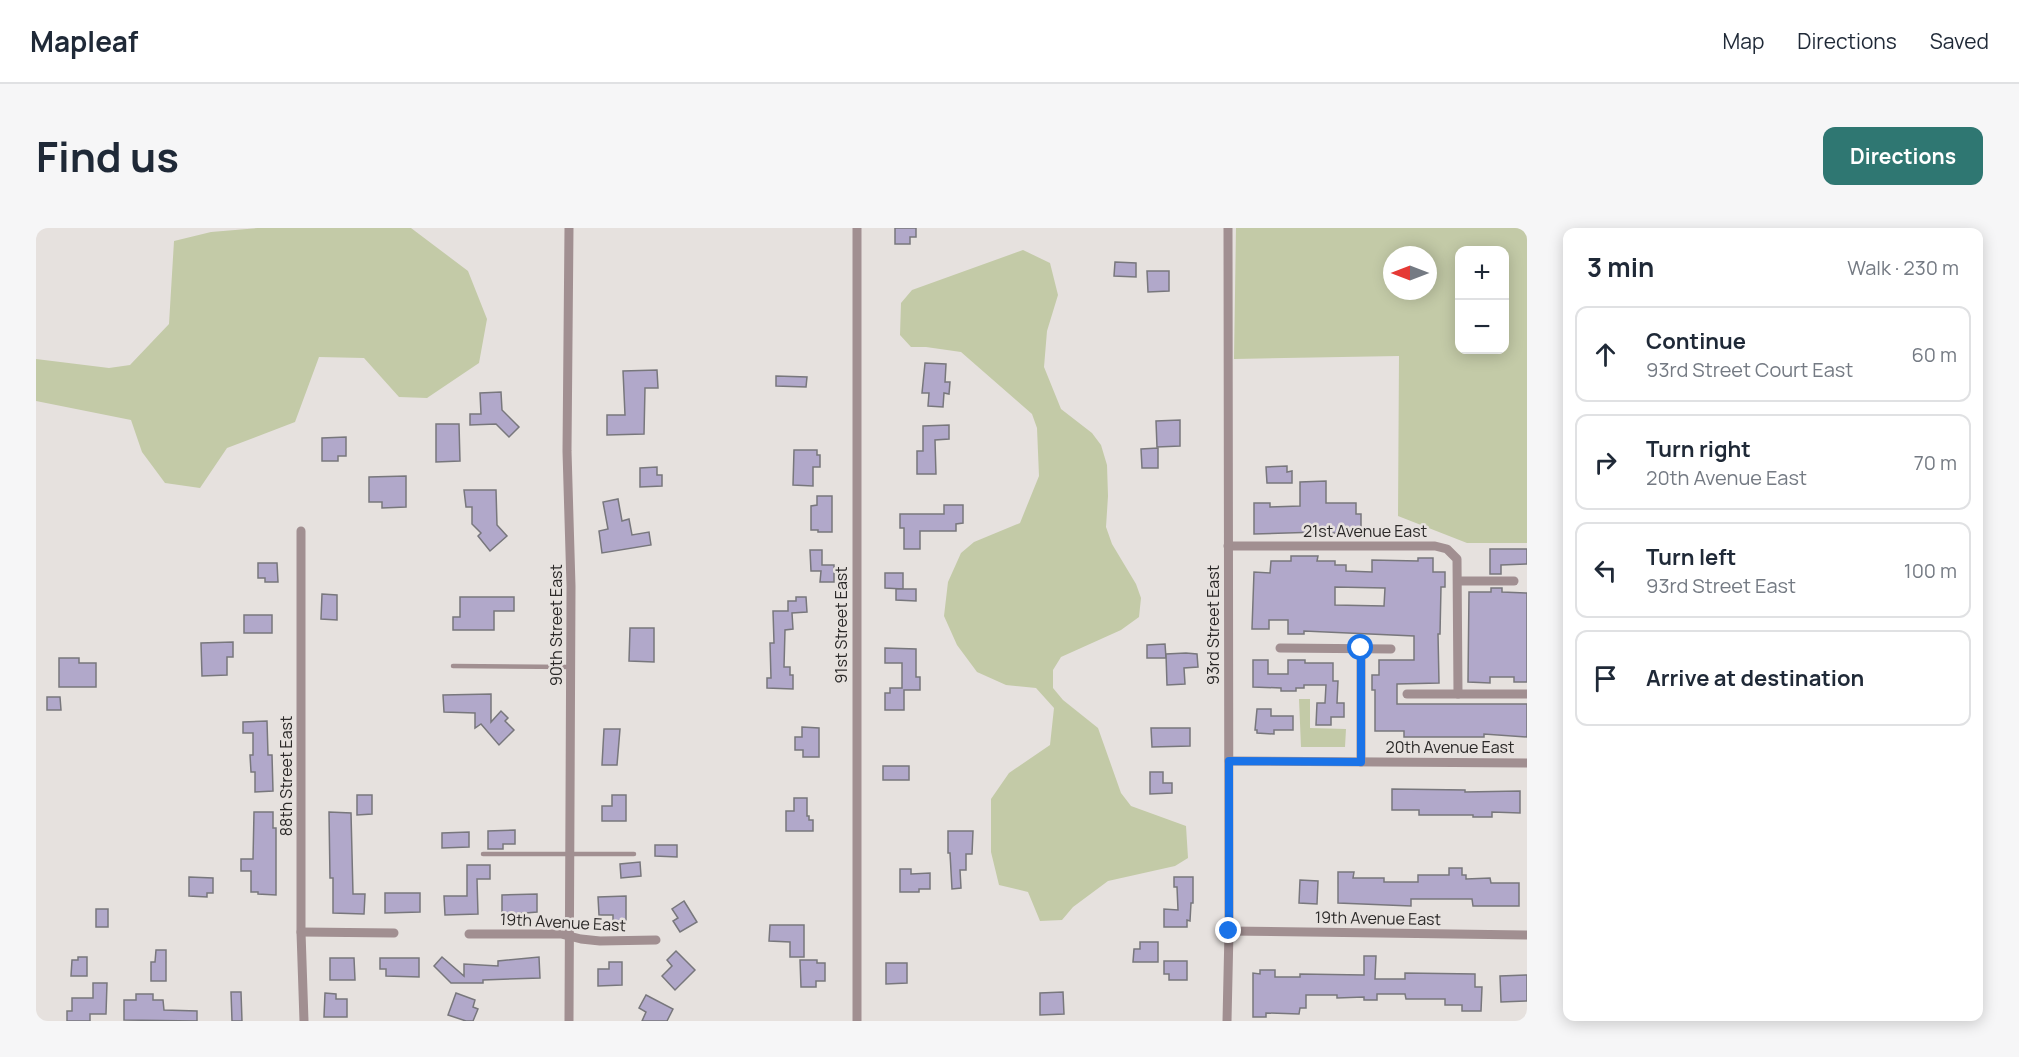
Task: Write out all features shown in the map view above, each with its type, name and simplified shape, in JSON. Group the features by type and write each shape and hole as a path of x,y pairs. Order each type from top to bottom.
{"street":[{"name":"90th Street East","path":"569,228 567,451 571,586 569,1021"},
{"name":"91st Street East","path":"856,1021 857,228"},
{"name":"93rd Street East","path":"1227,1021 1229,931 1228,228"},
{"name":"88th Street East","path":"301,531 301,932 304,1021"},
{"name":"21st Avenue East","path":"1228,546 1441,547 1451,552 1457,560 1458,694"},
{"path":"1458,581 1514,581"},
{"path":"1280,648 1391,648"},
{"path":"1361,648 1361,762"},
{"path":"1407,694 1527,694"},
{"name":"20th Avenue East","path":"1229,761 1527,763"},
{"name":"19th Avenue East","path":"1229,931 1527,934"},
{"path":"301,932 394,933"},
{"name":"19th Avenue East","path":"469,934 561,934 600,941 656,940"}],"lane":[{"path":"453,666 571,667"},
{"path":"483,854 634,854"}],"green space":[{"path":"258,228 411,228 468,271 487,319 479,363 427,398 399,397 364,358 319,357 295,422 227,448 200,488 165,483 142,452 131,420 36,401 36,359 109,368 130,365 169,324 174,241 211,232"},
{"path":"1236,228 1527,228 1527,543 1467,543 1398,516 1399,356 1234,359"},
{"path":"1023,250 1050,263 1058,295 1047,331 1044,367 1061,409 1092,433 1101,445 1107,465 1106,527 1112,544 1136,584 1141,598 1139,617 1121,630 1061,657 1053,670 1053,688 1063,700 1098,728 1121,793 1131,806 1186,826 1188,858 1175,866 1108,881 1073,907 1062,920 1040,921 1028,892 999,885 991,852 991,799 1009,773 1050,745 1054,708 1036,688 1006,685 977,672 957,645 944,616 948,582 961,553 974,542 1020,523 1039,476 1037,428 1032,414 961,352 911,347 900,335 901,303 912,290"},
{"path":"1299,699 1310,699 1310,728 1346,729 1345,747 1301,747"}],"building":[{"path":"895,228 916,228 916,237 910,237 910,244 895,244"},
{"path":"1115,262 1136,263 1136,277 1114,276"},
{"path":"1147,271 1169,271 1169,291 1148,292"},
{"path":"925,363 946,364 945,382 950,382 949,394 944,393 943,407 928,406 929,393 922,393"},
{"path":"657,370 658,388 645,388 644,434 607,435 607,415 625,415 623,371"},
{"path":"776,376 807,377 806,387 776,386"},
{"path":"501,392 502,410 519,427 509,437 496,424 470,425 470,414 481,414 480,393"},
{"path":"1180,420 1180,446 1157,447 1156,421"},
{"path":"436,424 459,424 460,461 436,462"},
{"path":"949,425 949,439 935,440 936,474 917,474 917,451 923,451 923,426"},
{"path":"346,437 346,456 338,456 338,461 322,461 322,438"},
{"path":"1158,448 1158,468 1142,468 1141,449"},
{"path":"794,450 817,450 817,455 820,455 820,467 813,467 813,486 793,485"},
{"path":"1287,466 1287,472 1292,471 1292,483 1267,483 1266,467"},
{"path":"657,467 657,475 662,475 662,486 640,487 640,468"},
{"path":"406,476 406,507 382,508 382,502 369,502 369,477"},
{"path":"1326,481 1326,503 1356,503 1356,514 1361,514 1361,535 1320,532 1254,534 1254,503 1270,503 1270,507 1300,506 1300,482"},
{"path":"464,490 496,490 497,525 507,536 490,551 478,536 481,533 472,524 472,507 466,507"},
{"path":"817,496 832,496 832,532 811,530 811,506 817,505"},
{"path":"618,499 622,521 629,519 632,535 649,532 651,545 602,553 599,531 608,529 603,502"},
{"path":"944,505 963,505 963,523 956,524 956,531 920,531 920,549 904,549 904,528 900,528 900,514 944,514"},
{"path":"1490,549 1527,549 1527,564 1501,565 1501,574 1490,574"},
{"path":"810,550 822,550 822,565 834,565 834,582 820,582 821,571 811,571"},
{"path":"1291,556 1318,556 1317,561 1335,561 1335,565 1346,565 1346,571 1372,572 1372,560 1418,561 1418,558 1433,558 1433,572 1445,572 1445,587 1441,587 1440,634 1438,634 1439,683 1397,684 1397,704 1527,704 1527,737 1484,734 1484,737 1404,737 1404,731 1375,731 1375,690 1372,690 1372,675 1379,675 1379,660 1414,660 1414,636 1304,631 1304,634 1288,634 1288,620 1269,620 1269,629 1252,629 1254,572 1270,573 1271,561 1291,561","holes":["1335,587 1385,588 1384,606 1335,605"]},
{"path":"258,563 277,563 278,582 265,582 265,578 258,578"},
{"path":"885,573 903,573 903,589 885,588"},
{"path":"1491,588 1502,588 1502,592 1527,593 1527,682 1514,682 1514,677 1490,677 1490,683 1468,682 1469,592 1491,592"},
{"path":"896,589 916,589 916,601 896,600"},
{"path":"322,594 337,595 337,620 321,619"},
{"path":"460,597 514,597 514,611 494,611 494,630 453,630 453,617 460,617"},
{"path":"796,597 806,597 807,612 792,613 793,629 785,630 784,667 790,667 790,675 793,675 793,689 767,688 767,678 771,678 770,643 774,643 773,611 788,611 788,601 796,601"},
{"path":"244,615 272,615 272,633 244,633"},
{"path":"630,628 654,628 654,662 629,661"},
{"path":"233,642 233,657 227,657 227,675 202,676 201,643"},
{"path":"1165,644 1166,658 1147,658 1147,645"},
{"path":"885,648 916,649 916,677 920,677 920,690 904,690 904,710 885,710 885,693 890,693 890,688 902,688 902,663 885,663"},
{"path":"1166,654 1197,654 1198,667 1184,668 1185,684 1167,685"},
{"path":"59,658 79,658 79,663 96,663 96,687 59,687"},
{"path":"1253,660 1268,660 1268,674 1288,674 1288,660 1305,660 1305,663 1333,663 1333,681 1338,681 1337,703 1344,703 1344,717 1331,717 1331,725 1316,725 1317,703 1325,703 1326,685 1304,685 1304,688 1296,688 1296,691 1253,687"},
{"path":"491,694 491,722 501,711 508,718 505,721 514,730 499,745 481,724 475,728 475,713 444,712 443,695"},
{"path":"47,697 60,697 61,710 47,710"},
{"path":"1257,709 1271,709 1271,716 1293,716 1293,730 1274,730 1274,734 1257,733 1255,730"},
{"path":"267,721 268,755 272,755 273,791 255,792 255,772 251,772 250,755 253,755 253,733 243,733 243,722"},
{"path":"802,727 819,728 819,757 803,757 803,750 795,750 795,737 802,737"},
{"path":"1151,728 1190,728 1190,746 1152,747"},
{"path":"604,729 620,729 617,765 602,765"},
{"path":"883,766 909,766 909,780 883,780"},
{"path":"1150,772 1163,772 1163,783 1172,783 1172,793 1150,794"},
{"path":"1392,789 1465,790 1465,792 1520,791 1520,813 1492,812 1492,817 1473,817 1473,815 1419,815 1419,810 1392,810"},
{"path":"357,795 372,795 372,814 357,815"},
{"path":"612,795 626,795 626,821 602,821 602,806 612,806"},
{"path":"794,798 807,798 807,816 809,820 813,820 813,831 786,831 786,811 794,811"},
{"path":"254,812 273,812 273,828 276,828 276,895 251,892 251,871 241,871 241,859 253,859"},
{"path":"329,812 351,813 353,894 365,894 364,914 333,913"},
{"path":"515,830 515,844 503,844 503,849 488,849 488,831"},
{"path":"948,831 973,831 972,854 966,854 966,870 960,870 961,888 952,889"},
{"path":"469,832 469,847 442,848 442,833"},
{"path":"655,845 677,845 677,857 655,856"},
{"path":"640,862 641,876 621,878 620,864"},
{"path":"467,865 490,865 490,879 477,879 478,914 445,915 444,896 467,896"},
{"path":"1449,868 1462,868 1462,875 1466,875 1466,879 1490,878 1491,883 1519,883 1519,906 1473,906 1472,899 1411,899 1411,906 1338,903 1338,872 1354,872 1353,878 1384,878 1384,882 1418,882 1418,875 1449,875"},
{"path":"900,869 911,869 911,874 930,873 930,889 919,889 919,892 900,892"},
{"path":"189,877 213,878 213,893 207,893 207,897 189,896"},
{"path":"1174,877 1193,877 1193,903 1191,903 1190,921 1187,920 1187,927 1164,927 1164,909 1178,910"},
{"path":"1300,880 1318,881 1317,904 1299,903"},
{"path":"385,893 420,893 420,912 385,913"},
{"path":"537,894 537,912 502,915 502,895"},
{"path":"626,896 626,923 613,923 613,915 599,915 598,897"},
{"path":"684,901 697,922 680,932 673,921 678,918 672,909"},
{"path":"96,909 108,909 108,927 96,927"},
{"path":"770,925 804,925 804,957 790,957 790,942 769,941"},
{"path":"1140,942 1158,942 1158,962 1133,962 1134,949 1140,949"},
{"path":"156,950 166,950 166,981 151,981 151,962 155,962"},
{"path":"676,951 695,970 675,990 662,976 672,966 667,960"},
{"path":"1364,956 1376,956 1375,979 1405,979 1405,973 1475,974 1475,987 1482,987 1481,1011 1462,1011 1462,1005 1445,1005 1445,999 1406,999 1405,994 1377,994 1377,1000 1364,1000 1364,997 1337,998 1337,995 1306,995 1306,1008 1300,1008 1299,1014 1266,1013 1266,1017 1253,1017 1253,973 1260,974 1260,970 1275,970 1275,977 1300,977 1300,974 1364,975"},
{"path":"78,957 87,957 87,976 71,976 72,960 78,960"},
{"path":"442,957 464,976 464,964 498,966 498,961 539,957 540,978 451,983 434,966"},
{"path":"330,958 354,958 355,980 330,980"},
{"path":"380,958 419,958 419,977 386,976 386,969 380,969"},
{"path":"800,960 817,960 817,963 825,963 825,981 816,981 816,987 801,987"},
{"path":"1164,961 1187,961 1187,980 1169,980 1169,974 1164,974"},
{"path":"609,962 622,962 622,985 598,986 598,969 609,969"},
{"path":"886,963 907,963 907,983 886,984"},
{"path":"1527,975 1527,1001 1501,1002 1500,976"},
{"path":"93,983 107,983 106,1014 90,1014 90,1021 67,1021 67,1011 72,1011 72,998 93,998"},
{"path":"231,992 241,992 242,1021 232,1021"},
{"path":"1063,992 1064,1014 1040,1015 1040,993"},
{"path":"325,993 336,994 336,999 347,999 347,1017 324,1017"},
{"path":"456,993 475,1000 473,1007 478,1009 473,1021 448,1015"},
{"path":"136,994 153,994 153,1000 163,1000 164,1010 197,1011 197,1021 124,1020 124,1000 136,1000"},
{"path":"646,995 673,1009 667,1021 642,1021 646,1012 639,1008"}],"route":[{"path":"1229,931 1229,761 1361,762 1361,648"}]}
